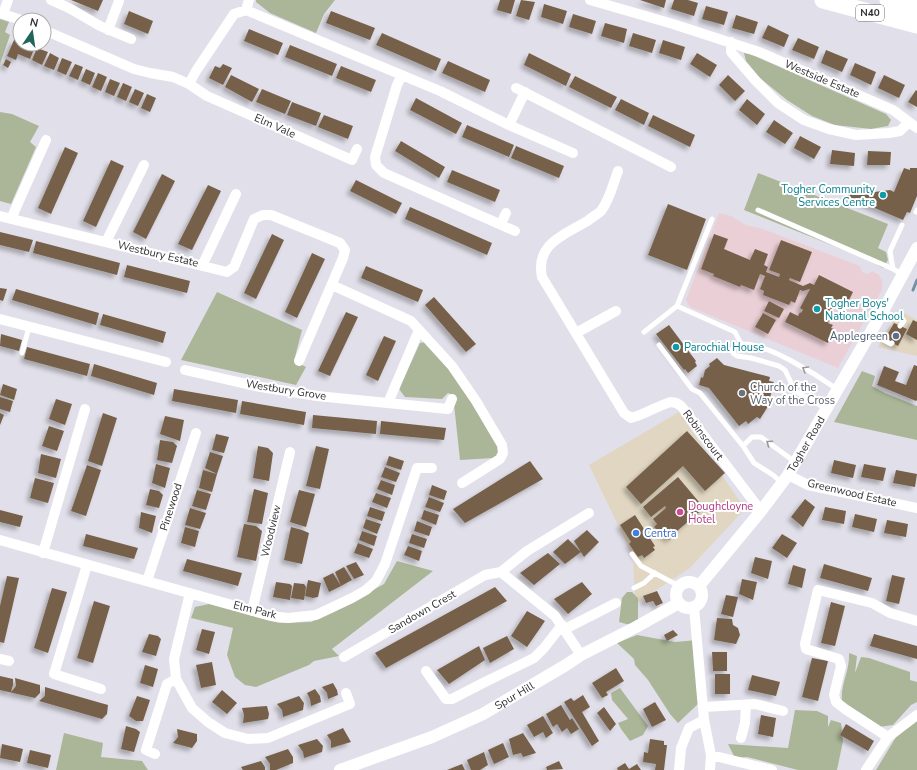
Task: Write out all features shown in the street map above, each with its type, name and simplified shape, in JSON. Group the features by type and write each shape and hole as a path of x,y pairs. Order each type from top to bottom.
{"highway":[{"name":"N40","path":"823,0 917,26"},
{"name":"N40","path":"888,0 917,8"}],"street":[{"path":"8,0 2,13 12,17"},
{"path":"51,0 108,30 131,39"},
{"name":"Westside Estate","path":"590,0 731,42 759,52 893,110 913,125"},
{"path":"108,30 119,1"},
{"path":"189,84 234,14 248,5 440,91 509,125 573,153"},
{"name":"Elm Vale","path":"52,33 134,68 150,73 173,77 189,84 207,96 352,160 357,149"},
{"name":"Westside Estate","path":"731,42 731,52 755,80 778,103 804,120 829,130 856,135 889,133 913,125"},
{"path":"402,75 397,85 375,157 376,165 384,173 515,231"},
{"path":"509,125 520,90 671,167"},
{"path":"11,219 46,140"},
{"name":"Westbury Estate","path":"106,242 144,165"},
{"name":"Robinscourt","path":"618,171 608,197 600,212 549,245 543,256 540,267 542,277 624,413 631,418 637,417 672,402 678,403 761,511"},
{"name":"Westbury Estate","path":"0,216 202,266 236,194"},
{"path":"501,224 506,213"},
{"path":"202,266 227,272 234,267 254,219 263,215 271,215 340,243 344,250 344,258 299,361"},
{"name":"Togher Road","path":"699,586 761,511 785,479 827,410 883,311 898,272 916,251"},
{"path":"332,286 411,321 452,366 476,401 502,445 503,453 500,459 462,483"},
{"path":"576,333 616,311"},
{"path":"0,319 166,362"},
{"path":"388,403 419,330"},
{"name":"Westbury Grove","path":"185,370 255,386 317,396 448,409 452,399"},
{"path":"43,552 85,409"},
{"name":"Pinewood","path":"147,581 196,433"},
{"name":"Woodview","path":"252,611 290,452"},
{"name":"Elm Park","path":"0,540 271,616 288,618 316,614 334,607 366,590 376,581 385,564 417,468 432,468"},
{"name":"Greenwood Estate","path":"785,479 917,508"},
{"name":"Sandown Crest","path":"344,656 485,576 501,572 527,551 589,513"},
{"path":"87,565 54,674 101,689"},
{"path":"501,572 555,616 581,654"},
{"path":"686,582 691,582 699,586 702,598 698,605 694,607 686,607 679,603 676,595 679,586 686,582"},
{"path":"888,737 836,702 834,695 841,666 839,659 806,649 805,644 818,590 872,603 890,614 917,621"},
{"path":"190,593 174,659 176,679 192,708 208,722 226,733 248,739 268,738 350,704 346,693"},
{"path":"426,671 446,699 452,699 483,682 534,658 563,627 616,603"},
{"name":"Spur Hill","path":"340,770 432,737 483,714 566,665 581,654 636,627 679,603"},
{"path":"694,607 704,720 711,755 710,770"},
{"path":"155,754 146,750 167,684 176,679"},
{"path":"704,707 755,704 783,711"},
{"path":"741,738 746,723 746,705"},
{"path":"866,770 888,737 917,715"},
{"path":"679,770 681,748 689,728 704,720"},
{"path":"711,755 772,770"}],"lane":[{"path":"758,210 898,272"},
{"path":"644,332 677,306 712,219"},
{"path":"898,272 890,251 902,225"},
{"path":"677,306 735,332 741,344"},
{"path":"883,311 904,321 900,326"},
{"path":"22,353 29,327"},
{"path":"870,333 891,344 892,343"},
{"path":"827,410 795,391 785,370 779,366 751,358 737,356 733,353 733,348 741,344 767,350 796,364 838,390"},
{"path":"659,346 692,389 700,393 754,463 773,475 785,479"},
{"path":"742,446 752,437 761,437 796,462"},
{"path":"632,554 641,566 679,586"},
{"path":"634,588 644,583 655,573"}],"shaded area":[{"path":"719,213 731,216 746,225 763,229 860,266 862,272 868,274 872,271 879,275 882,280 882,290 838,368 690,307 686,300"},
{"path":"899,310 917,320 917,356 878,347"},
{"path":"679,412 745,509 690,568 635,604 633,556 589,465"}],"green space":[{"path":"256,0 335,0 324,14 316,33 270,13 256,2"},
{"path":"0,19 9,22 5,32 10,35 0,64"},
{"path":"744,53 750,54 886,114 891,120 888,126 871,129 835,125 812,116 787,100 760,78 746,61"},
{"path":"0,112 12,114 39,126 30,142 36,147 11,204 0,201"},
{"path":"758,173 888,224 878,248 886,252 888,260 883,268 864,258 744,210"},
{"path":"217,292 302,330 294,361 306,367 296,385 181,360"},
{"path":"426,342 451,367 499,447 500,452 494,458 460,460 453,395 448,393 442,399 405,397 399,389 420,343"},
{"path":"862,371 875,376 872,386 917,406 917,440 834,422"},
{"path":"397,561 433,571 332,649 339,656 314,661 309,665 256,687 245,685 235,677 227,655 233,628 191,618 195,607 209,604 279,623 311,622 341,608 384,584"},
{"path":"627,592 632,592 638,598 638,621 630,625 619,622 622,598"},
{"path":"637,635 675,642 697,640 698,704 678,723 670,714 648,680 635,665 634,659 617,643"},
{"path":"849,653 857,656 855,673 861,657 869,658 910,672 910,680 917,682 917,702 911,705 893,725 879,727 842,702 842,690 848,666"},
{"path":"620,688 648,726 643,735 630,741 618,723 628,719 612,700 611,693"},
{"path":"795,710 817,711 828,716 828,727 831,720 841,723 843,741 837,770 798,770 747,757 735,758 728,744 788,748"},
{"path":"917,720 917,770 876,770 896,737"},
{"path":"64,733 103,743 101,757 142,761 148,770 56,770"}],"building":[{"path":"71,0 103,0 98,11"},
{"path":"500,0 515,0 511,14 497,10"},
{"path":"521,0 535,2 529,20 516,16"},
{"path":"640,0 666,0 664,8"},
{"path":"674,0 688,0 698,3 694,16 671,9"},
{"path":"544,4 567,11 563,24 541,17"},
{"path":"706,6 728,12 724,25 702,19"},
{"path":"129,11 153,21 148,34 124,24"},
{"path":"331,11 375,28 370,40 326,23"},
{"path":"573,14 596,21 592,34 569,27"},
{"path":"736,15 758,22 754,34 732,28"},
{"path":"605,23 627,29 624,43 601,36"},
{"path":"768,25 789,35 784,47 762,38"},
{"path":"249,29 283,43 278,55 244,41"},
{"path":"382,33 441,59 436,71 376,45"},
{"path":"633,33 656,40 652,53 629,46"},
{"path":"798,38 819,47 814,59 792,50"},
{"path":"663,40 685,47 681,60 659,53"},
{"path":"12,45 12,52 33,52 30,59 18,54 16,60 7,56"},
{"path":"290,45 337,64 332,76 285,57"},
{"path":"826,50 848,59 842,72 821,63"},
{"path":"35,52 48,52 42,65 32,60"},
{"path":"50,53 59,58 54,70 44,66"},
{"path":"529,53 571,74 566,86 524,65"},
{"path":"697,53 717,65 710,77 690,64"},
{"path":"62,58 72,62 66,75 57,71"},
{"path":"6,59 11,62 8,68 3,65"},
{"path":"448,61 490,80 485,92 442,73"},
{"path":"855,63 876,72 871,85 850,75"},
{"path":"75,64 83,67 78,80 69,76"},
{"path":"223,64 232,68 223,85 209,78 215,66 220,68"},
{"path":"341,66 376,80 371,92 336,78"},
{"path":"86,69 95,73 90,85 81,81"},
{"path":"98,73 107,77 101,91 92,87"},
{"path":"231,75 259,89 252,102 225,87"},
{"path":"728,75 745,91 735,101 719,85"},
{"path":"884,75 905,85 899,98 878,88"},
{"path":"575,76 617,97 611,108 569,87"},
{"path":"110,79 120,83 114,96 105,92"},
{"path":"123,83 132,87 126,101 117,97"},
{"path":"135,89 144,93 138,106 129,102"},
{"path":"262,89 291,101 285,114 256,102"},
{"path":"916,90 917,91 917,107 908,102"},
{"path":"147,94 156,98 150,112 141,108"},
{"path":"416,98 462,123 456,134 410,110"},
{"path":"621,99 649,113 644,125 615,110"},
{"path":"747,99 765,114 757,125 739,110"},
{"path":"292,102 321,113 316,126 287,115"},
{"path":"324,115 353,126 348,139 318,127"},
{"path":"653,115 695,135 690,147 648,126"},
{"path":"774,120 793,133 785,144 766,132"},
{"path":"467,125 514,145 509,157 462,137"},
{"path":"800,136 821,147 814,159 794,148"},
{"path":"401,141 445,167 439,178 395,151"},
{"path":"516,146 564,166 559,178 511,158"},
{"path":"65,147 78,153 51,214 38,208"},
{"path":"832,150 855,153 854,166 830,164"},
{"path":"868,151 891,152 890,165 867,165"},
{"path":"111,160 124,166 96,227 83,221"},
{"name":"Togher Community Services Centre","path":"904,168 910,170 910,168 917,168 917,196 910,213 907,212 903,220 849,197 851,192 863,191 867,193 890,190 894,192"},
{"path":"452,170 500,190 495,202 447,182"},
{"path":"162,174 175,181 146,239 133,232"},
{"path":"356,180 402,203 396,214 350,191"},
{"path":"208,185 221,191 192,250 178,244"},
{"path":"668,204 706,219 687,270 648,255"},
{"path":"410,207 492,243 487,255 405,219"},
{"path":"0,232 33,240 29,252 0,245"},
{"path":"272,234 284,240 256,299 244,293"},
{"path":"714,234 728,239 724,249 750,260 755,249 768,254 764,265 768,267 766,272 779,277 780,274 769,270 781,240 812,252 800,282 790,278 789,280 803,286 810,283 814,285 819,275 853,292 847,304 837,299 827,319 830,320 828,323 833,325 831,328 834,329 828,343 785,322 790,312 798,316 800,312 801,313 803,310 800,308 810,289 803,291 800,290 795,303 791,301 789,305 763,295 764,291 760,289 765,276 760,274 754,290 741,285 740,287 713,276 714,274 701,269"},
{"path":"36,241 120,263 117,275 33,253"},
{"path":"312,253 325,259 297,318 285,312"},
{"path":"127,265 190,281 187,293 124,277"},
{"path":"366,266 423,290 418,302 361,278"},
{"path":"0,288 7,289 3,301 0,300"},
{"path":"16,289 99,313 96,325 12,300"},
{"path":"434,297 476,344 466,352 425,305"},
{"path":"769,301 784,309 779,318 764,311"},
{"path":"346,312 358,317 330,376 318,371"},
{"path":"763,313 776,320 768,334 755,327"},
{"path":"103,314 166,332 163,343 100,325"},
{"path":"913,320 917,322 917,340 906,334"},
{"path":"894,323 907,329 898,346 885,339"},
{"name":"Parochial House","path":"669,325 696,361 697,366 688,373 656,334"},
{"path":"1,334 22,340 19,351 0,346"},
{"path":"384,336 396,341 378,381 366,375"},
{"path":"27,347 90,364 87,376 24,359"},
{"name":"Church of the Way of the Cross","path":"717,358 724,365 770,377 769,381 774,382 770,398 772,400 760,419 757,417 748,424 746,421 739,426 709,388 699,385 705,370 710,366 709,364"},
{"path":"94,364 157,383 154,395 91,376"},
{"path":"914,365 917,366 916,401 877,385 884,366 899,372 895,381 906,385"},
{"path":"3,384 17,389 14,400 0,395"},
{"path":"174,389 238,400 236,413 172,401"},
{"path":"0,397 13,401 10,412 0,409"},
{"path":"56,399 72,404 65,425 49,419"},
{"path":"242,401 306,412 304,425 240,414"},
{"path":"0,413 4,415 0,425"},
{"path":"103,413 117,418 102,466 88,461"},
{"path":"313,415 377,421 376,434 312,428"},
{"path":"165,416 184,420 180,441 160,434"},
{"path":"381,421 446,428 444,440 380,434"},
{"path":"49,426 64,431 57,451 42,446"},
{"path":"687,431 725,473 705,491 683,466 641,504 626,487"},
{"path":"216,434 229,437 224,453 212,450"},
{"path":"160,440 173,442 177,446 172,463 157,460"},
{"path":"258,446 268,448 273,453 269,481 253,478"},
{"path":"316,446 329,449 320,489 306,486"},
{"path":"210,452 223,456 217,474 205,468"},
{"path":"41,454 61,459 56,478 38,473"},
{"path":"389,456 404,461 401,470 386,465"},
{"path":"834,460 856,465 853,478 831,473"},
{"path":"530,461 543,479 465,523 453,509"},
{"path":"156,464 170,468 165,488 152,483"},
{"path":"864,464 886,468 883,481 861,477"},
{"path":"87,465 101,470 86,516 71,511"},
{"path":"385,467 400,473 396,482 381,477"},
{"path":"203,470 217,474 212,492 199,488"},
{"path":"896,470 917,474 915,487 893,483"},
{"name":"Doughcloyne Hotel","path":"678,477 704,508 677,531 669,540 654,527 657,524 653,519 666,508 665,506 651,517 643,507"},
{"path":"35,478 54,483 48,503 30,498"},
{"path":"381,480 395,485 392,495 377,489"},
{"path":"432,485 447,491 444,500 429,495"},
{"path":"150,489 159,491 163,495 159,508 146,505"},
{"path":"254,489 268,493 262,524 247,522"},
{"path":"197,490 211,494 206,510 192,506"},
{"path":"299,490 315,494 306,527 290,522"},
{"path":"376,493 391,498 387,508 372,502"},
{"path":"429,497 444,503 440,512 425,507"},
{"path":"805,499 815,507 803,527 791,517"},
{"path":"370,507 385,512 382,521 367,516"},
{"path":"825,507 846,511 844,524 822,520"},
{"path":"190,508 206,513 200,529 185,525"},
{"path":"0,510 23,516 20,527 0,522"},
{"path":"424,510 439,515 436,525 421,519"},
{"path":"141,512 156,516 152,533 139,528"},
{"path":"855,514 877,519 874,532 852,527"},
{"name":"Centra","path":"635,515 655,546 653,547 655,550 644,558 642,555 638,557 629,544 631,542 620,525"},
{"path":"366,519 381,524 377,534 363,528"},
{"path":"887,520 908,524 906,537 884,533"},
{"path":"417,521 432,527 429,536 414,531"},
{"path":"244,524 256,526 262,531 256,561 237,557"},
{"path":"185,527 199,531 195,547 181,543"},
{"path":"291,527 309,533 302,564 284,560"},
{"path":"587,530 599,542 584,557 574,541"},
{"path":"362,531 377,536 374,546 359,540"},
{"path":"86,534 138,548 134,559 83,546"},
{"path":"412,534 427,539 424,548 409,543"},
{"path":"782,534 797,543 787,558 772,548"},
{"path":"568,539 581,552 565,564 553,552"},
{"path":"358,543 373,549 369,558 354,553"},
{"path":"408,546 422,551 419,561 404,555"},
{"path":"548,553 560,564 534,585 520,573"},
{"path":"755,557 772,561 768,579 751,573"},
{"path":"187,559 242,573 238,586 183,571"},
{"path":"356,562 364,575 354,579 346,566"},
{"path":"824,564 872,578 868,591 820,578"},
{"path":"793,565 806,569 802,588 788,584"},
{"path":"344,567 352,580 341,586 335,572"},
{"path":"333,573 341,586 329,592 323,578"},
{"path":"892,575 905,578 899,604 886,601"},
{"path":"7,576 19,578 4,643 0,642 0,606"},
{"path":"742,579 757,582 753,600 739,594"},
{"path":"308,580 321,583 318,597 313,598 305,596"},
{"path":"276,582 290,584 292,586 290,600 273,597"},
{"path":"582,582 592,594 568,614 554,599"},
{"path":"294,583 304,584 306,587 304,600 291,598"},
{"path":"495,587 507,601 386,668 375,653"},
{"path":"52,588 67,592 48,653 34,648"},
{"path":"657,591 663,603 656,606 653,601 646,603 643,596"},
{"path":"726,595 738,597 733,617 721,614"},
{"path":"94,601 110,606 93,663 77,658"},
{"path":"831,602 845,606 835,646 821,643"},
{"path":"527,611 545,621 527,647 511,636"},
{"path":"717,618 732,619 733,625 738,628 740,635 736,644 714,640"},
{"path":"202,629 215,632 209,654 196,650"},
{"path":"673,630 678,635 667,641 664,635"},
{"path":"149,634 158,636 161,639 156,656 142,652"},
{"path":"874,634 917,646 917,659 870,646"},
{"path":"507,636 514,649 490,663 483,648"},
{"path":"479,646 485,660 449,684 437,670"},
{"path":"712,652 727,652 727,671 713,671"},
{"path":"812,658 828,661 818,701 802,697"},
{"path":"212,662 216,685 201,688 196,665"},
{"path":"145,665 158,669 153,687 140,683"},
{"path":"616,668 624,681 606,692 608,695 602,698 592,683"},
{"path":"715,674 730,674 730,694 715,694"},
{"path":"752,675 780,682 776,696 748,690"},
{"path":"0,676 13,679 11,692 16,686 15,678 40,685 40,693 35,698 0,690"},
{"path":"333,683 338,695 328,699 327,693 322,687"},
{"path":"45,687 108,705 107,714 102,719 39,701 45,696"},
{"path":"315,689 320,696 321,702 311,706 307,693"},
{"path":"222,690 237,703 227,714 212,702"},
{"path":"583,695 590,707 582,712 599,741 592,746 564,702 571,698 574,701"},
{"path":"137,696 150,700 143,721 136,721 129,716"},
{"path":"299,696 304,703 303,710 283,717 282,710 277,704"},
{"path":"655,702 666,720 652,727 643,709"},
{"path":"561,705 570,720 572,718 579,729 571,734 567,728 562,732 557,724 553,727 546,714"},
{"path":"267,706 269,714 268,719 243,723 244,715 242,708"},
{"path":"604,707 616,724 610,731 597,713"},
{"path":"761,715 776,718 773,737 758,734"},
{"path":"543,716 553,733 546,738 543,732 534,737 527,725"},
{"path":"846,724 874,741 868,751 840,735"},
{"path":"126,726 140,732 134,752 121,749"},
{"path":"343,728 351,742 331,748 331,741 327,735"},
{"path":"177,729 197,734 197,741 192,748 173,743 178,737"},
{"path":"523,733 536,753 523,757 521,753 513,755 509,739"},
{"path":"317,739 323,746 322,752 304,758 303,752 298,745"},
{"path":"650,739 664,741 664,745 667,745 664,770 655,770 656,764 643,762 644,752 648,753"},
{"path":"503,743 509,757 494,764 488,750"},
{"path":"2,744 23,749 20,762 0,758"},
{"path":"288,749 293,757 293,763 276,770 270,770 270,764 265,757"},
{"path":"30,750 51,755 48,768 27,763"},
{"path":"484,752 488,765 480,770 471,770 467,760"},
{"path":"261,761 265,767 265,770 243,770 241,767"},
{"path":"559,761 563,769 547,770 546,767"},
{"path":"625,763 629,769 637,764 641,770 618,770 617,768"},
{"path":"462,764 465,770 447,770"}],"waterway":[{"path":"913,290 917,280"}],"place":[{"name":"Togher Community Services Centre","path":"883,195"},
{"name":"Togher Boys' National School","path":"817,309"},
{"name":"Applegreen","path":"896,336"},
{"name":"Parochial House","path":"676,347"},
{"name":"Church of the Way of the Cross","path":"742,393"},
{"name":"Doughcloyne Hotel","path":"680,512"},
{"name":"Centra","path":"636,533"}]}
